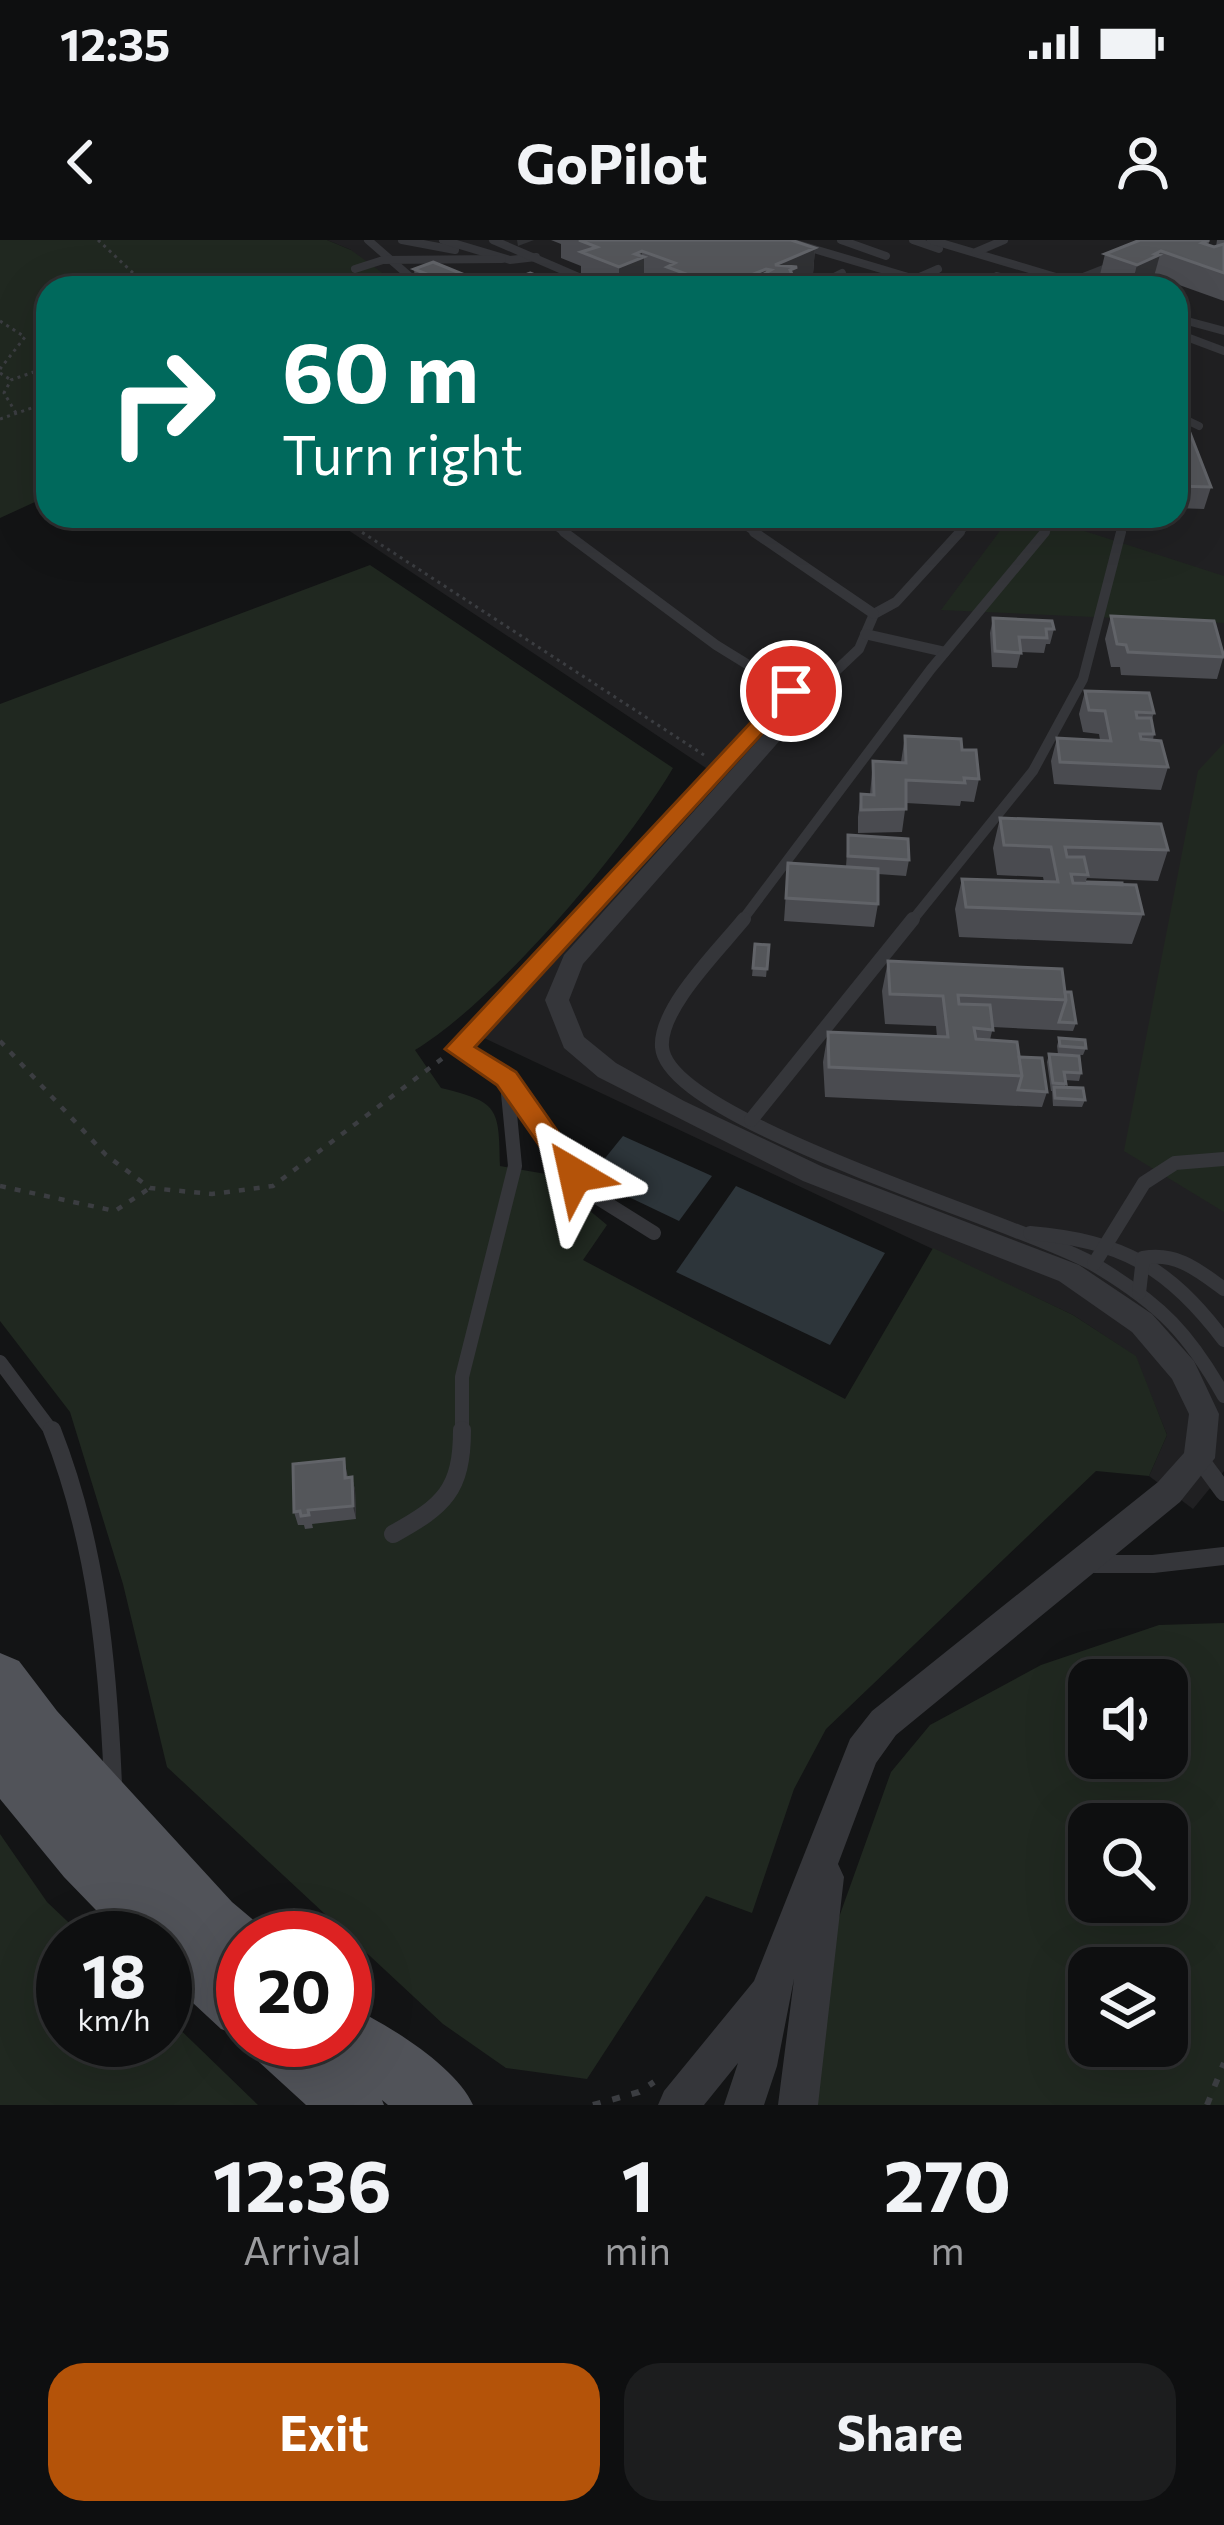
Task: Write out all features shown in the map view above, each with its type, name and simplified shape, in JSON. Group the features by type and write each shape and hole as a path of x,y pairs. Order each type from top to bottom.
{"main road":[{"path":"0,1679 216,1926"},
{"path":"0,1753 66,1840 132,1909 216,1983"},
{"path":"372,2055 441,2105"},
{"path":"310,2067 352,2105"}],"street":[{"path":"744,2105 757,2066 769,1992 863,1752 884,1723 1169,1492 1199,1458 1204,1414 1183,1370 1142,1324 1069,1273 813,1174 658,1099 607,1070 573,1042 557,1000 572,961 798,695"},
{"path":"798,2105 831,1834"},
{"path":"685,2100 769,1992"}],"lane":[{"path":"402,240 420,247 477,251"},
{"path":"443,240 575,276"},
{"path":"493,240 575,276"},
{"path":"841,240 886,256"},
{"path":"913,240 1040,276"},
{"path":"931,240 1044,276"},
{"path":"976,252 1004,240"},
{"path":"355,269 372,243 408,276"},
{"path":"797,243 905,276"},
{"path":"355,269 394,260 536,257"},
{"path":"1092,276 1129,259"},
{"path":"921,276 938,268"},
{"path":"355,269 358,276"},
{"path":"406,270 444,272"},
{"path":"836,276 842,273"},
{"path":"1188,328 1224,332"},
{"path":"1188,332 1224,348"},
{"path":"1188,421 1199,426"},
{"path":"559,528 716,644 798,695"},
{"path":"749,528 874,614"},
{"path":"653,1233 587,1191 506,1078 458,1049 720,766 798,695 859,649 874,614 896,602 963,528"},
{"path":"1048,528 945,652 804,844 674,1006 661,1042 666,1067 684,1085 810,1151 1094,1264 1139,1293 1192,1342 1224,1396"},
{"path":"751,1120 1033,771 1083,679 1122,528"},
{"path":"866,634 945,652"},
{"path":"393,1534 434,1511 462,1468 462,1377 515,1166 506,1078"},
{"path":"1094,1264 1144,1183 1175,1163 1224,1159"},
{"path":"1019,1232 1105,1240 1143,1258 1193,1303 1224,1343"},
{"path":"1143,1258 1160,1254 1182,1258 1224,1289"},
{"path":"1139,1293 1143,1258"},
{"path":"1192,1342 1224,1343"},
{"path":"0,1362 50,1425 88,1541 111,1727 114,1814"},
{"path":"1199,1458 1224,1492"},
{"path":"1083,1564 1153,1564 1224,1556"}],"path":[{"path":"98,240 136,276"},
{"path":"0,321 25,337 0,371 10,380"},
{"path":"16,413 4,393 10,380 36,371"},
{"path":"0,419 36,407"},
{"path":"355,528 720,766"},
{"path":"0,1041 106,1155 150,1188 212,1194 273,1186 411,1078 458,1049"},
{"path":"0,1186 115,1211 150,1188"},
{"path":"1207,2105 1224,2062"},
{"path":"593,2105 639,2092 665,2073 685,2100"}],"shaded area":[{"path":"0,240 327,240 351,250 387,276 36,276 36,502 0,518"},
{"path":"327,240 1224,240 1224,1471 1193,1509 1149,1476 1167,1435 1135,1356 1073,1315 482,1037 718,776 345,528 1188,528 1188,276 350,276 351,250"},
{"path":"1002,528 1075,528 1224,576 1224,623 941,610"},
{"path":"370,565 673,768 623,840 556,922 483,997 415,1050 441,1088 475,1098 492,1110 499,1131 500,1166 546,1174 607,1225 583,1260 845,1399 933,1248 1073,1315 1136,1356 1167,1435 1149,1476 1096,1471 826,1729 794,1789 752,1913 706,1896 587,2079 506,2068 443,2024 372,1958 372,1911 322,1911 167,1767 123,1584 70,1412 0,1321 0,704"},
{"path":"1224,743 1224,1212 1124,1151 1198,771"},
{"path":"623,1136 712,1176 679,1221 589,1178"},
{"path":"736,1186 885,1253 830,1345 676,1272"},
{"path":"1224,1623 1224,2105 807,2105 833,1934 891,1772 930,1725 1041,1665 1159,1625"},
{"path":"0,1834 56,1911 36,1911 36,2067 192,2067 192,2041 258,2105 0,2105"}],"building":[{"path":"579,240 791,240 815,248 775,265 797,267 790,270 793,276 770,276 764,274 771,270 766,269 748,276 691,276 667,267 675,263 642,251 635,254 644,257 619,267 581,252 597,247"},
{"path":"1140,240 1224,244 1224,273 1161,251 1137,265 1105,254"},
{"path":"433,262 467,276 431,276 414,269"},
{"path":"1188,433 1190,433 1211,487 1188,486"},
{"path":"1111,616 1214,621 1224,657 1128,652 1126,645 1117,644"},
{"path":"993,618 1052,621 1054,629 1046,629 1047,638 1019,637 1021,653 995,651"},
{"path":"1085,691 1149,693 1154,713 1136,712 1137,718 1151,718 1154,734 1140,734 1141,739 1161,741 1168,767 1060,762 1057,738 1111,741 1105,711 1089,710"},
{"path":"905,736 961,739 962,750 976,750 979,779 964,778 965,783 906,780 906,809 861,810 861,794 874,795 873,761 906,763"},
{"path":"1000,818 1161,824 1168,850 1065,847 1067,857 1084,857 1088,875 1071,874 1073,883 1136,885 1143,914 966,907 962,879 1058,882 1051,847 1004,845"},
{"path":"848,835 908,839 909,860 848,856"},
{"path":"788,863 878,869 878,904 786,898"},
{"path":"755,944 769,945 767,969 753,968"},
{"path":"888,961 1062,969 1066,1000 958,995 959,1004 990,1005 993,1030 974,1028 976,1039 1017,1042 1022,1076 829,1067 828,1032 948,1037 943,996 890,994"},
{"path":"1065,992 1071,992 1076,1023 1059,1022"},
{"path":"1059,1038 1085,1040 1086,1048 1060,1046"},
{"path":"1049,1054 1079,1056 1081,1073 1064,1072 1066,1084 1053,1083"},
{"path":"1019,1057 1042,1058 1047,1092 1018,1090"},
{"path":"1054,1087 1083,1088 1085,1100 1055,1098"},
{"path":"344,1459 345,1478 352,1477 353,1506 308,1510 309,1515 301,1516 300,1511 294,1512 293,1464"}],"route":[{"path":"575,1175 506,1078 458,1049 791,691"}]}
